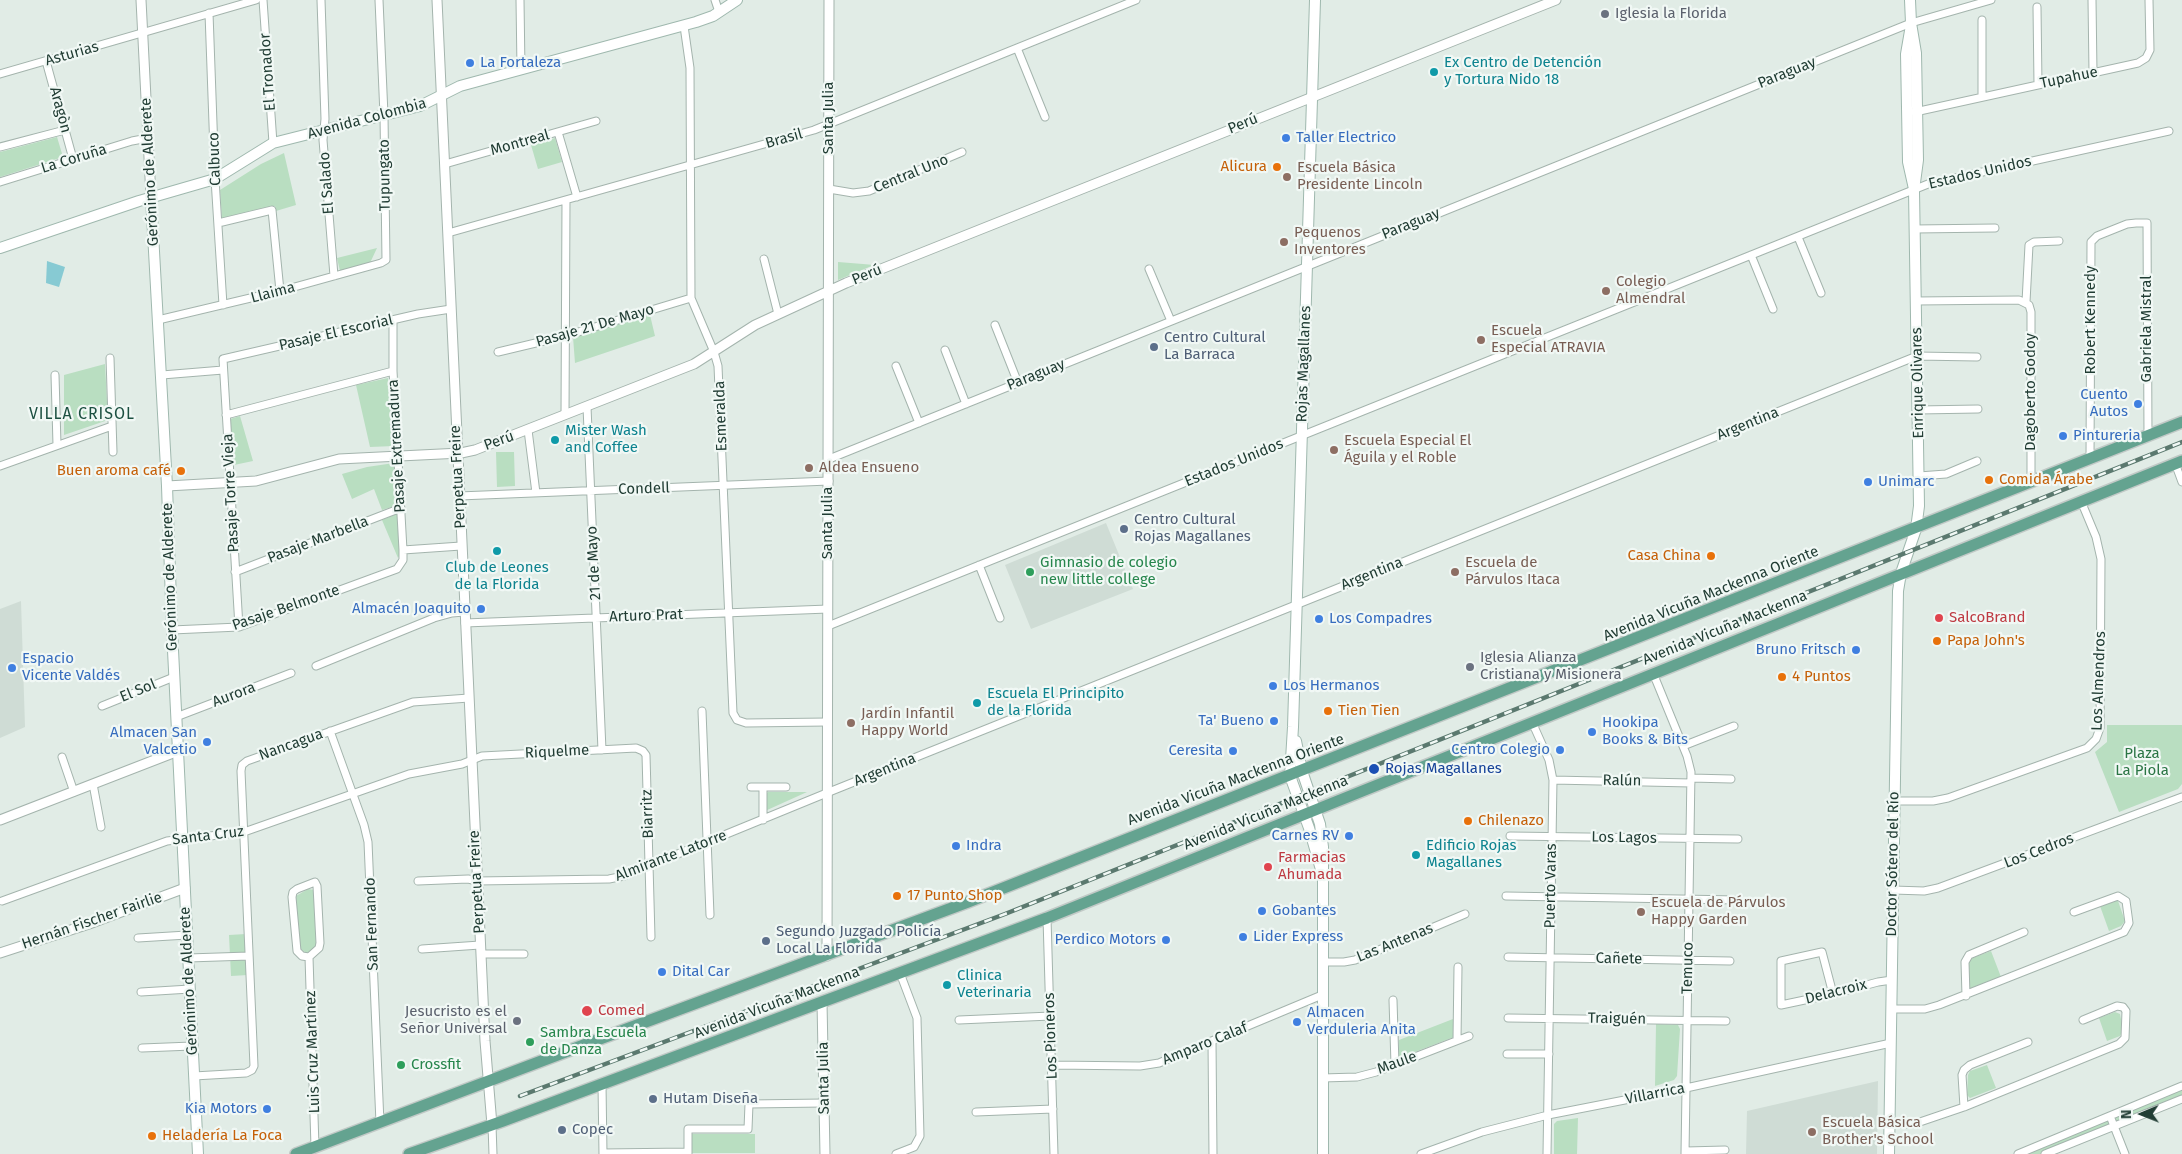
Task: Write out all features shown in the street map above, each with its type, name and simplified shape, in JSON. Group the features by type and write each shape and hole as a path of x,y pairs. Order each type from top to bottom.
{"main road":[{"name":"Avenida Colombia","path":"0,248 151,198 216,179 273,143 425,104 460,86 684,26 719,12 737,0"},
{"name":"Rojas Magallanes","path":"1314,0 1290,776 1322,873"},
{"name":"Enrique Olivares","path":"1901,573 1916,529 1919,509 1914,190 1908,162 1912,112 1906,46 1911,24 1910,0"},
{"name":"Gerónimo de Alderete","path":"151,198 162,375 174,677 198,1154"},
{"name":"Avenida Vicuña Mackenna Oriente","path":"296,1154 827,956 1290,776 2182,422"},
{"name":"Avenida Vicuña Mackenna","path":"409,1154 492,1125 1048,918 2178,462"},
{"name":"Doctor Sótero del Río","path":"1889,1154 1898,591 1901,573"},
{"name":"Rojas Magallanes","path":"1293,727 1302,771 1315,809 1322,838 1323,1154"}],"street":[{"name":"Gerónimo de Alderete","path":"141,0 151,198"},
{"name":"Asturias","path":"0,74 256,0"},
{"name":"El Tronador","path":"263,0 273,143"},
{"name":"El Salado","path":"321,0 323,140 334,276"},
{"name":"Tupungato","path":"379,0 384,115 386,260"},
{"name":"Perpetua Freire","path":"438,0 480,950 492,1125"},
{"path":"520,0 522,69"},
{"path":"715,0 719,12"},
{"name":"Santa Julia","path":"827,956 829,0"},
{"name":"Brasil","path":"448,233 814,130 1136,0"},
{"name":"Perú","path":"167,486 230,483 272,478 339,459 457,453 475,450 685,369 744,332 828,291 1556,0"},
{"name":"Paraguay","path":"829,459 1911,24 1991,0"},
{"path":"2092,0 2093,72"},
{"name":"Tupahue","path":"1912,112 2138,63 2146,58 2150,50 2149,0"},
{"path":"2037,7 2038,85"},
{"name":"Calbuco","path":"209,13 223,305"},
{"path":"1982,20 1982,96"},
{"name":"Esmeralda","path":"684,26 690,68 691,298 718,366 733,709 737,720 746,723 827,722"},
{"path":"1017,48 1045,117"},
{"name":"Aragòn","path":"46,61 73,160"},
{"name":"Montreal","path":"445,164 596,121"},
{"path":"0,148 65,130"},
{"name":"Estados Unidos","path":"828,626 1928,184 2169,131"},
{"path":"558,132 577,197"},
{"name":"La Coruña","path":"0,182 148,138"},
{"name":"Central Uno","path":"829,189 853,192 869,191 962,152"},
{"path":"565,415 566,200"},
{"path":"218,223 272,210 280,291"},
{"name":"Gabriela Mistral","path":"2147,223 2148,436"},
{"name":"Robert Kennedy","path":"2090,459 2091,242 2097,236 2127,224 2147,223"},
{"path":"1915,229 1995,228"},
{"path":"1798,237 1821,293"},
{"name":"Dagoberto Godoy","path":"2031,483 2031,312 2026,302 2028,245 2034,242 2059,241"},
{"path":"1751,255 1774,309"},
{"path":"764,259 778,314"},
{"name":"Llaima","path":"158,320 280,291 386,260"},
{"path":"1149,269 1171,321"},
{"name":"Pasaje 21 De Mayo","path":"498,352 565,336 691,298"},
{"path":"1916,301 2019,300 2026,302"},
{"name":"Pasaje El Escorial","path":"223,359 418,314 451,309"},
{"name":"Pasaje Extremadura","path":"392,320 403,550 403,560 397,569"},
{"path":"995,325 1018,383"},
{"path":"945,350 966,404"},
{"path":"1917,356 1977,357"},
{"name":"Argentina","path":"827,793 1917,356"},
{"path":"110,358 113,452"},
{"name":"Pasaje Torre Vieja","path":"223,359 239,627"},
{"path":"896,366 919,423"},
{"path":"162,375 223,370"},
{"path":"226,415 393,371"},
{"path":"55,376 57,444"},
{"name":"21 de Mayo","path":"587,407 602,750"},
{"path":"1918,410 1978,409"},
{"path":"0,466 57,444 112,426"},
{"path":"528,430 536,493"},
{"path":"1919,476 1946,474 1977,461"},
{"path":"2178,462 2182,482"},
{"name":"Condell","path":"459,496 829,482"},
{"name":"Los Almendros","path":"1894,801 1933,801 1948,798 2087,748 2096,739 2100,728 2101,566 2098,544 2081,501"},
{"name":"Pasaje Marbella","path":"235,572 401,508"},
{"path":"403,550 461,546"},
{"path":"979,565 1000,618"},
{"name":"Pasaje Belmonte","path":"172,630 239,627 397,569"},
{"name":"Arturo Prat","path":"465,623 828,609"},
{"path":"316,666 434,618 464,612"},
{"name":"Aurora","path":"176,717 291,673"},
{"name":"Temuco","path":"1653,673 1689,761 1691,780 1686,1152 1725,1150"},
{"name":"El Sol","path":"102,706 174,677"},
{"name":"Nancagua","path":"194,1076 246,1073 254,1068 242,764 419,700 469,698"},
{"path":"702,711 710,916"},
{"name":"Puerto Varas","path":"1532,722 1549,760 1552,780 1547,1154"},
{"path":"1683,746 1734,726"},
{"name":"San Fernando","path":"330,732 368,842 380,1123"},
{"name":"Riquelme","path":"471,759 486,755 636,748 643,751"},
{"name":"Biarritz","path":"643,751 646,755 651,938"},
{"path":"0,820 178,752"},
{"path":"62,757 74,792"},
{"name":"Santa Cruz","path":"2,901 158,844 182,838 244,832 417,772 462,764 471,759"},
{"name":"Ralún","path":"1552,780 1691,780 1731,778"},
{"path":"93,784 101,827"},
{"path":"751,787 786,787"},
{"path":"763,787 763,820"},
{"name":"Almirante Latorre","path":"418,881 609,879 624,876 827,793"},
{"name":"Los Cedros","path":"1893,890 1924,891 1938,888 2182,796"},
{"name":"Los Lagos","path":"1510,836 1738,839"},
{"name":"Luis Cruz Martínez","path":"315,882 317,886 320,943 316,952 309,957 297,952 292,897 293,892 297,889 315,882"},
{"name":"Hernán Fischer Fairlie","path":"0,953 89,924 185,888"},
{"path":"1506,896 1737,900"},
{"path":"1892,1009 1932,1008 1966,996 2124,932 2129,923 2126,901 2118,896 2074,912"},
{"name":"Las Antenas","path":"1322,962 1355,960 1465,914"},
{"name":"Los Pioneros","path":"1048,918 1054,1154"},
{"path":"1966,996 1964,962 1969,955 2024,932"},
{"path":"138,938 187,935"},
{"path":"422,949 480,950"},
{"name":"Perpetua Freire","path":"480,950 524,954"},
{"name":"Delacroix","path":"1833,994 1822,952 1780,962 1781,1006 1833,994 1892,980"},
{"path":"188,958 249,956"},
{"name":"Luis Cruz Martínez","path":"309,957 315,1147"},
{"name":"Cañete","path":"1508,957 1730,961"},
{"path":"1457,1040 1458,967"},
{"path":"896,1154 914,1147 920,1136 917,1018 900,973"},
{"path":"141,992 190,989"},
{"name":"Amparo Calaf","path":"1052,1065 1151,1065 1322,995"},
{"path":"1393,1000 1395,1065"},
{"name":"Santa Julia","path":"822,1002 825,1154"},
{"path":"1890,1124 1914,1124 1964,1107 2119,1044 2125,1038 2126,1011 2123,1007 2117,1006 2083,1020"},
{"path":"959,1020 1050,1016"},
{"name":"Traiguén","path":"1508,1018 1726,1021"},
{"name":"Maule","path":"1322,1078 1357,1077 1395,1065 1469,1036"},
{"path":"1212,1041 1213,1154"},
{"path":"1964,1107 1962,1075 1964,1070 1970,1065 2028,1042"},
{"name":"Villarrica","path":"1421,1154 1482,1132 1548,1115 1686,1088 1891,1043"},
{"path":"142,1048 192,1046"},
{"path":"1507,1054 1549,1054"},
{"path":"602,1084 603,1154 688,1153 688,1130 748,1129 749,1104 824,1104"},
{"path":"2018,1154 2182,1086"},
{"path":"2044,1154 2182,1099"},
{"path":"976,1112 1053,1109"},
{"path":"2110,1116 2125,1154"},
{"path":"492,1125 493,1154"}],"shaded area":[{"path":"1106,523 1133,589 1031,629 1005,565"},
{"name":"Espacio Vicente Valdés","path":"21,601 25,727 0,738 0,609"},
{"name":"Escuela Básica Brother's School","path":"1878,1081 1877,1154 1746,1154 1747,1111"}],"green space":[{"path":"57,137 63,157 0,177 0,152"},
{"path":"555,138 562,162 538,169 531,145"},
{"path":"284,153 296,205 276,211 275,206 222,219 220,190 261,164"},
{"path":"377,248 370,263 340,271 337,258"},
{"path":"838,262 863,264 874,265 838,280"},
{"path":"650,315 655,336 575,363 573,337"},
{"path":"105,364 108,420 64,435 64,375"},
{"path":"388,378 394,446 370,447 356,385"},
{"path":"240,416 253,461 234,465 232,462 230,419"},
{"path":"496,452 514,452 515,486 497,487"},
{"path":"394,463 398,505 382,510 374,489 352,499 342,474 367,467"},
{"path":"399,513 401,552 398,558 382,520"},
{"name":"Plaza La Piola","path":"2107,725 2182,725 2182,784 2178,789 2119,812 2095,752 2107,742"},
{"path":"768,792 807,792 765,811 764,795"},
{"path":"308,889 315,890 316,944 313,950 306,953 300,948 296,896"},
{"path":"2112,901 2118,901 2125,921 2121,926 2109,931 2100,906"},
{"path":"246,934 248,975 231,976 229,935"},
{"path":"1991,951 2001,977 1972,989 1968,986 1968,964 1970,959"},
{"path":"2115,1012 2120,1014 2123,1030 2120,1036 2107,1041 2099,1018"},
{"path":"1453,1019 1454,1037 1399,1058 1399,1040"},
{"path":"1656,1024 1678,1025 1680,1029 1677,1076 1674,1080 1655,1086"},
{"path":"1987,1065 1996,1088 1970,1098 1967,1095 1970,1071"},
{"path":"2182,1087 2182,1098 2041,1154 2021,1154"},
{"path":"1578,1118 1577,1154 1554,1154 1554,1124 1557,1121"},
{"path":"692,1134 755,1134 755,1153 692,1153"}],"water":[{"path":"47,261 65,267 59,287 46,283"}],"railway":[{"path":"520,1096 1005,914 2182,442"}],"place":[{"name":"Iglesia la Florida","path":"1605,14"},
{"name":"La Fortaleza","path":"470,63"},
{"name":"Ex Centro de Detención y Tortura Nido 18","path":"1434,72"},
{"name":"Taller Electrico","path":"1286,138"},
{"name":"Alicura","path":"1277,167"},
{"name":"Escuela Básica Presidente Lincoln","path":"1287,177"},
{"name":"Pequenos Inventores","path":"1284,242"},
{"name":"Colegio Almendral","path":"1606,291"},
{"name":"Escuela Especial ATRAVIA","path":"1481,340"},
{"name":"Centro Cultural La Barraca","path":"1154,347"},
{"name":"Cuento Autos","path":"2138,404"},
{"name":"Pintureria","path":"2063,436"},
{"name":"Mister Wash and Coffee","path":"555,440"},
{"name":"Escuela Especial El Águila y el Roble","path":"1334,450"},
{"name":"Aldea Ensueno","path":"809,468"},
{"name":"Buen aroma café","path":"181,471"},
{"name":"Comida Árabe","path":"1989,480"},
{"name":"Unimarc","path":"1868,482"},
{"name":"Centro Cultural Rojas Magallanes","path":"1124,529"},
{"name":"Club de Leones de la Florida","path":"497,551"},
{"name":"Casa China","path":"1711,556"},
{"name":"Gimnasio de colegio new little college","path":"1030,572"},
{"name":"Escuela de Párvulos Itaca","path":"1455,572"},
{"name":"Almacén Joaquito","path":"481,609"},
{"name":"SalcoBrand","path":"1939,618"},
{"name":"Los Compadres","path":"1319,619"},
{"name":"Papa John's","path":"1937,641"},
{"name":"Bruno Fritsch","path":"1856,650"},
{"name":"Iglesia Alianza Cristiana y Misionera","path":"1470,667"},
{"name":"Espacio Vicente Valdés","path":"12,668"},
{"name":"4 Puntos","path":"1782,677"},
{"name":"Los Hermanos","path":"1273,686"},
{"name":"Escuela El Principito de la Florida","path":"977,703"},
{"name":"Tien Tien","path":"1328,711"},
{"name":"Ta' Bueno","path":"1274,721"},
{"name":"Jardín Infantil Happy World","path":"851,723"},
{"name":"Hookipa Books & Bits","path":"1592,732"},
{"name":"Almacen San Valcetio","path":"207,742"},
{"name":"Centro Colegio","path":"1560,750"},
{"name":"Ceresita","path":"1233,751"},
{"name":"Rojas Magallanes","path":"1374,769"},
{"name":"Chilenazo","path":"1468,821"},
{"name":"Carnes RV","path":"1349,836"},
{"name":"Indra","path":"956,846"},
{"name":"Edificio Rojas Magallanes","path":"1416,855"},
{"name":"Farmacias Ahumada","path":"1268,867"},
{"name":"17 Punto Shop","path":"897,896"},
{"name":"Gobantes","path":"1262,911"},
{"name":"Escuela de Párvulos Happy Garden","path":"1641,912"},
{"name":"Lider Express","path":"1243,937"},
{"name":"Perdico Motors","path":"1166,940"},
{"name":"Segundo Juzgado Policía Local La Florida","path":"766,941"},
{"name":"Dital Car","path":"662,972"},
{"name":"Clinica Veterinaria","path":"947,985"},
{"name":"Comed","path":"587,1011"},
{"name":"Jesucristo es el Señor Universal","path":"517,1021"},
{"name":"Almacen Verduleria Anita","path":"1297,1022"},
{"name":"Sambra Escuela de Danza","path":"530,1042"},
{"name":"Crossfit","path":"401,1065"},
{"name":"Hutam Diseña","path":"653,1099"},
{"name":"Kia Motors","path":"267,1109"},
{"name":"Copec","path":"562,1130"},
{"name":"Escuela Básica Brother's School","path":"1812,1132"},
{"name":"Heladería La Foca","path":"152,1136"}],"district":[{"name":"VILLA CRISOL","path":"82,415"}]}
